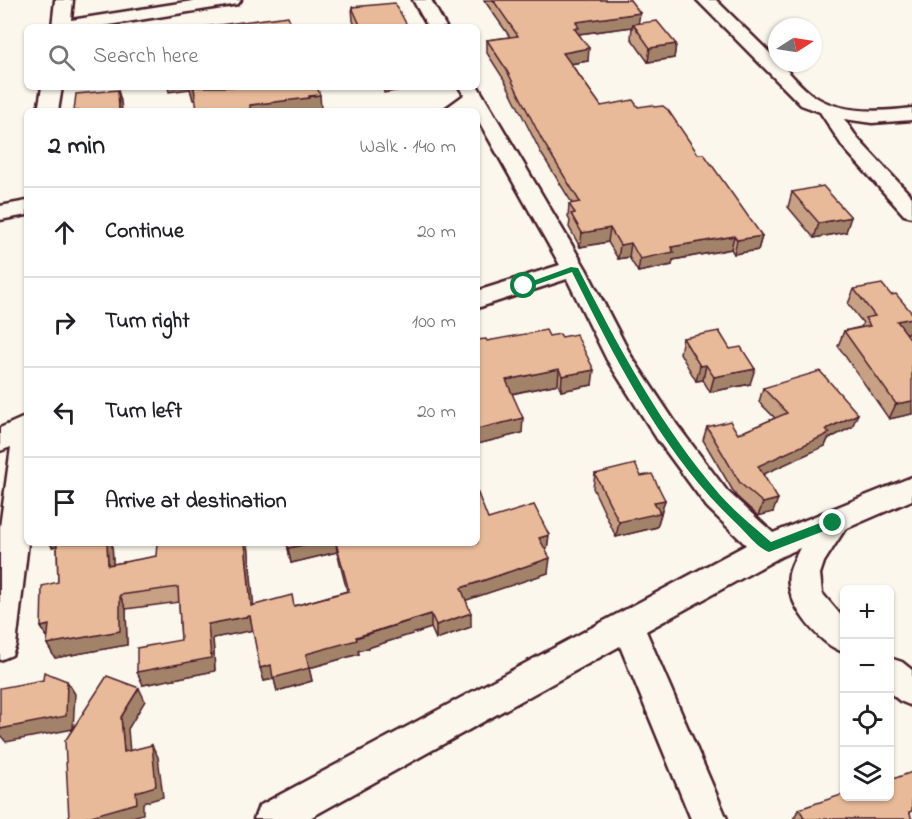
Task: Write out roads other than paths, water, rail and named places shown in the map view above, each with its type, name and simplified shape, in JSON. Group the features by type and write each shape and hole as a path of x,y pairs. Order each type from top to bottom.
{"street":[{"path":"61,24 64,0"},
{"path":"80,24 232,0"},
{"path":"422,0 435,24"},
{"path":"705,0 808,101 829,111 856,116 912,114"},
{"path":"48,108 52,90"},
{"path":"455,108 472,92 574,268 620,360 667,432 717,499 769,548"},
{"path":"829,111 850,143 912,210"},
{"path":"0,213 24,209"},
{"path":"480,299 574,268"},
{"path":"0,440 24,430"},
{"path":"0,645 24,453"},
{"path":"272,819 769,548 912,488"},
{"path":"833,523 807,565 804,582 810,602 825,623 840,635"},
{"path":"627,625 709,819"},
{"path":"894,676 912,690"}]}
